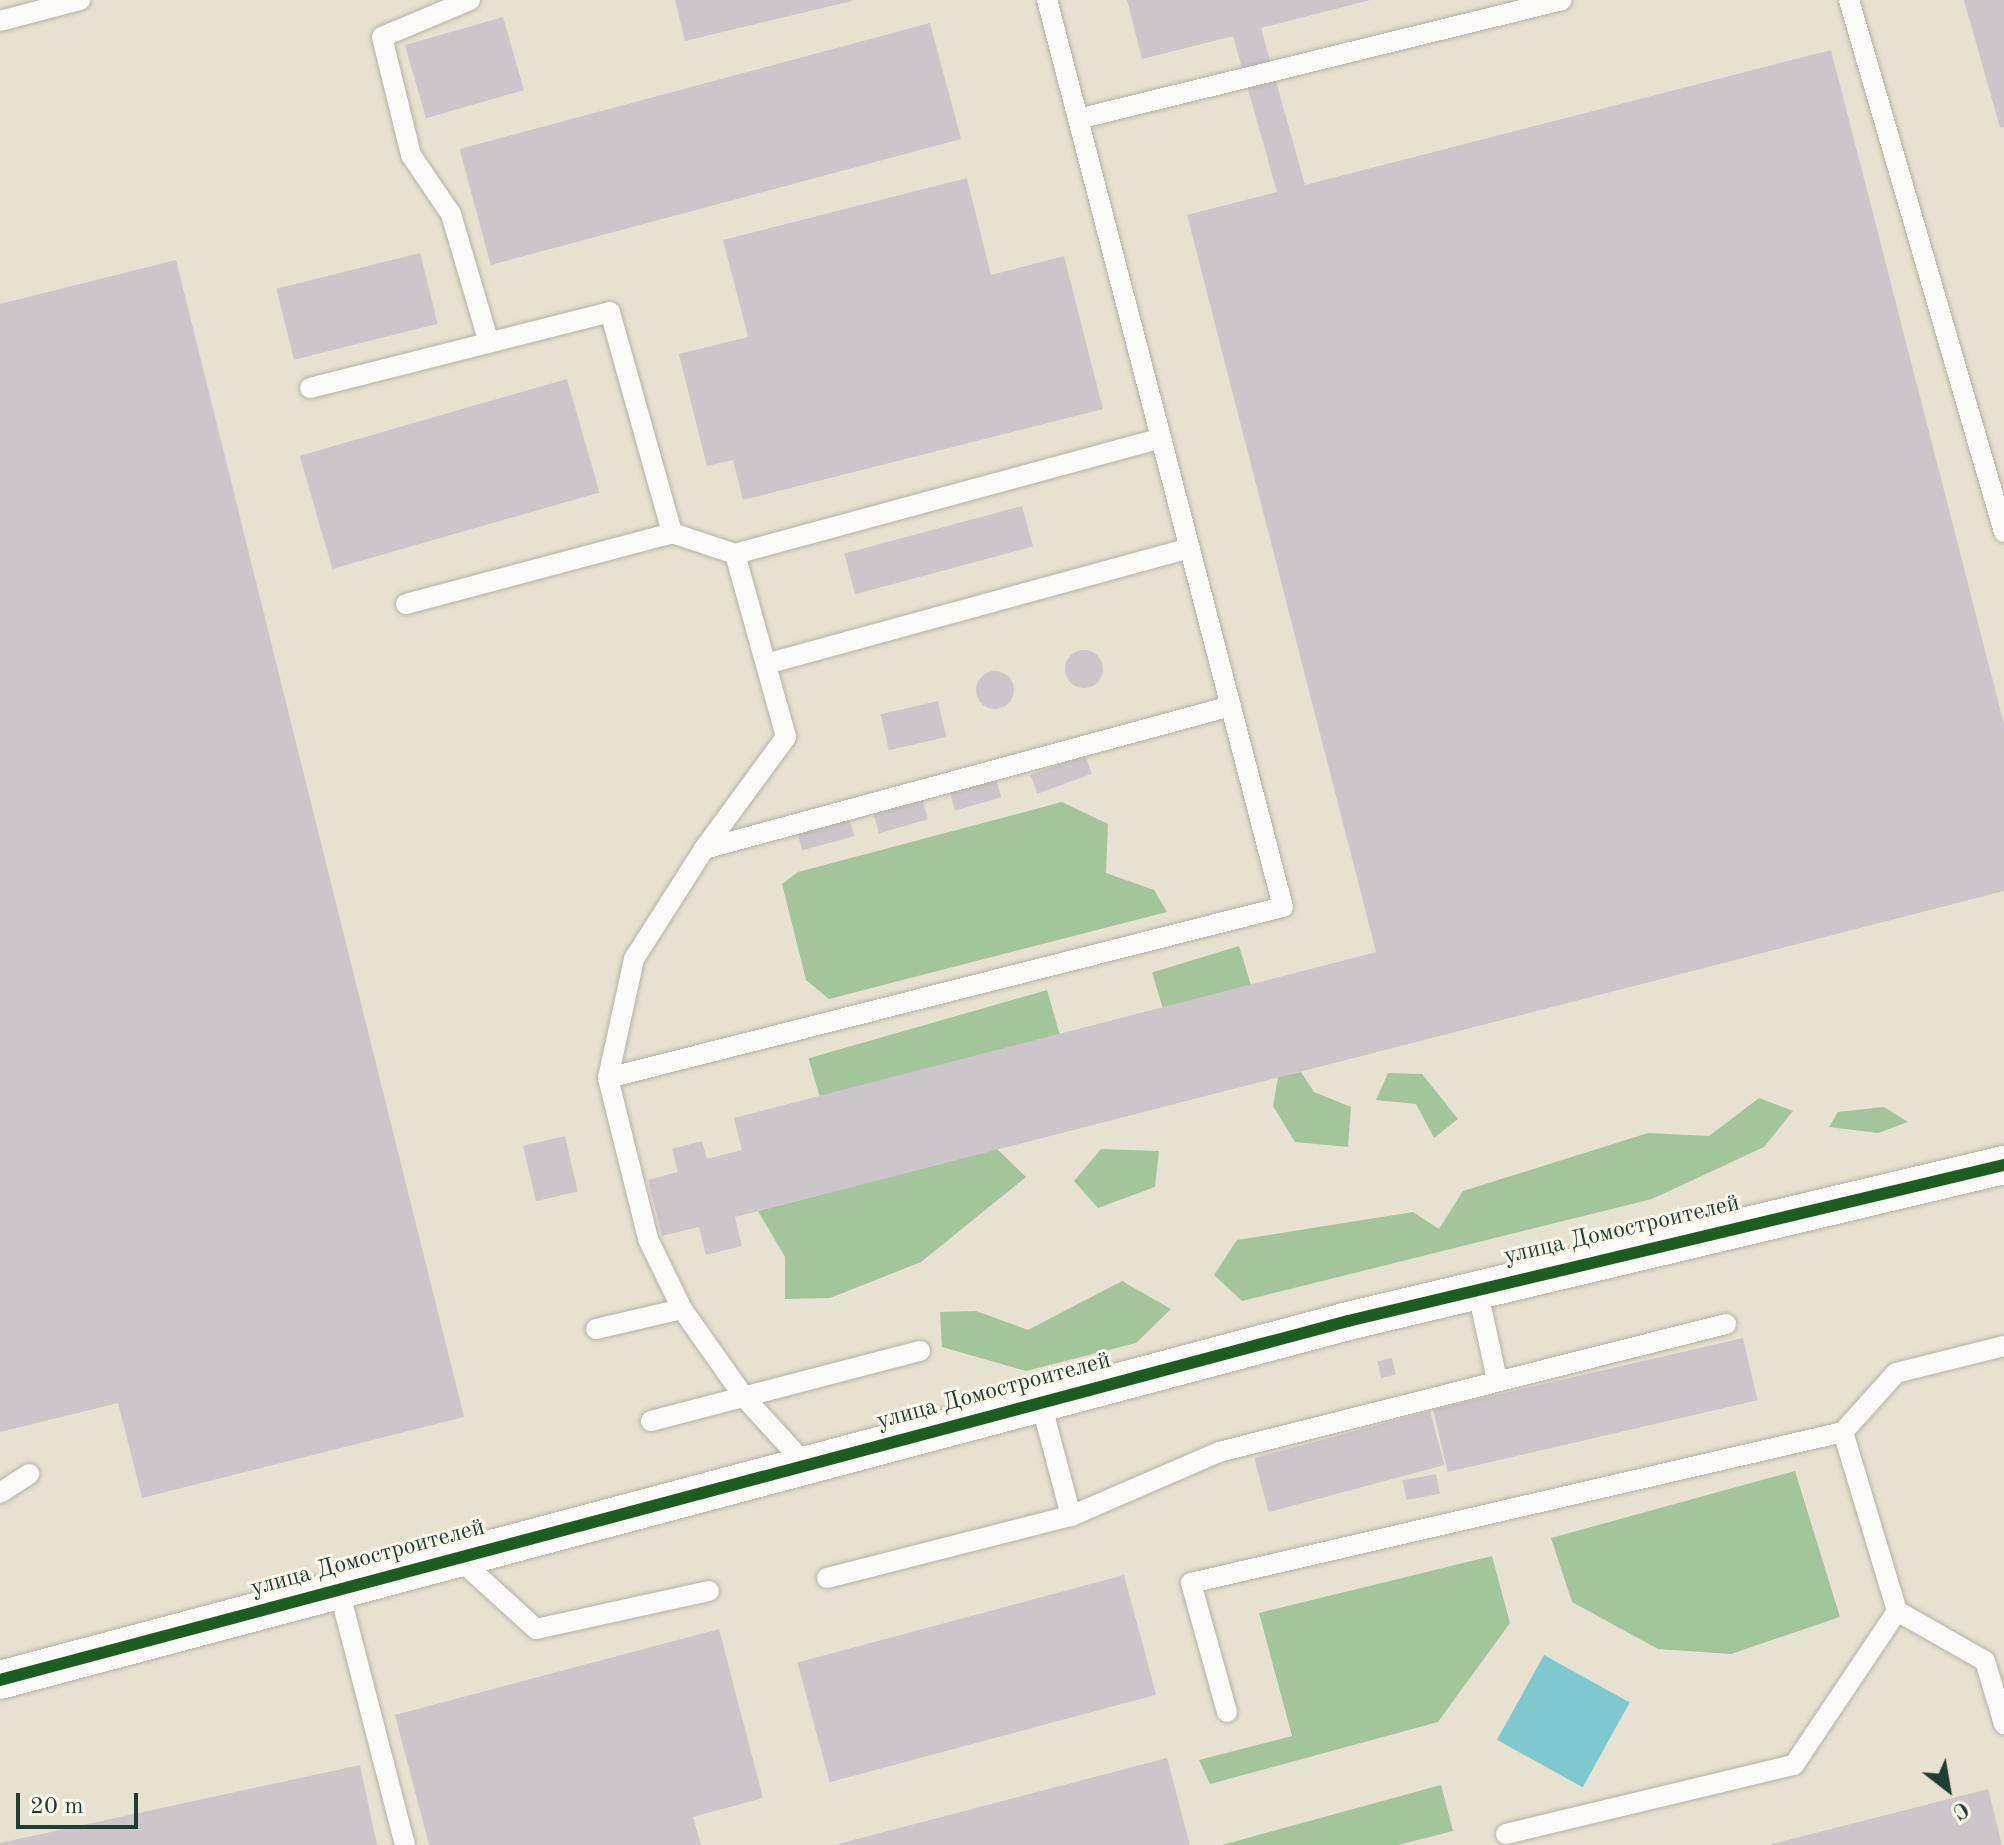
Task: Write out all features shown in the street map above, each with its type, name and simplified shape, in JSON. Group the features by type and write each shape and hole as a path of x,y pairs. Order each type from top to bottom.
{"street":[{"name":"улица Домостроителей","path":"0,1680 1477,1288 2004,1165"}],"lane":[{"path":"0,21 80,0"},
{"path":"470,0 382,37 411,155 451,214 489,343"},
{"path":"608,1078 1283,907 1047,0"},
{"path":"1078,119 1562,0"},
{"path":"1849,0 2004,532"},
{"path":"310,388 610,312 672,533"},
{"path":"406,604 672,533 735,554 1161,438"},
{"path":"766,664 1189,548"},
{"path":"735,554 786,737 704,849 634,959 608,1078 648,1239 682,1309 744,1397 806,1465"},
{"path":"704,849 1231,706"},
{"path":"1477,1288 1497,1380"},
{"path":"596,1329 682,1309"},
{"path":"827,1578 1071,1516 1219,1452 1726,1324"},
{"path":"1227,1712 1191,1583 1843,1432 1896,1373 2004,1346"},
{"path":"651,1421 920,1351"},
{"path":"1041,1403 1071,1516"},
{"path":"1843,1432 1897,1611 1985,1661 2004,1724"},
{"path":"0,1493 29,1474"},
{"path":"458,1558 536,1629 709,1591"},
{"path":"339,1590 405,1845"},
{"path":"1506,1834 1794,1765 1897,1611"}],"green space":[{"path":"1062,802 1108,824 1106,873 1154,890 1167,912 829,999 806,980 782,884 798,872"},
{"path":"1239,946 1251,985 1164,1012 1152,973"},
{"path":"1047,990 1060,1034 821,1103 809,1058"},
{"path":"1301,1072 1314,1092 1351,1107 1348,1147 1295,1142 1273,1106 1278,1077"},
{"path":"1388,1073 1422,1074 1458,1119 1434,1138 1416,1104 1376,1100"},
{"path":"1759,1098 1793,1111 1764,1147 1652,1199 1242,1301 1214,1275 1237,1240 1413,1212 1439,1229 1463,1191 1648,1133 1709,1136"},
{"path":"1884,1107 1908,1122 1878,1133 1829,1127 1838,1112"},
{"path":"997,1149 1026,1177 921,1262 830,1298 785,1299 785,1257 758,1211"},
{"path":"1101,1149 1159,1151 1155,1187 1098,1208 1074,1181"},
{"path":"1122,1281 1171,1309 1136,1343 1026,1371 942,1347 940,1312 976,1311 1028,1330"},
{"path":"1795,1471 1840,1617 1731,1654 1658,1649 1572,1602 1551,1538"},
{"path":"1492,1556 1510,1623 1438,1722 1210,1784 1199,1760 1292,1736 1259,1613"},
{"path":"1441,1785 1453,1831 1398,1845 1222,1845"}],"water":[{"path":"1544,1655 1630,1703 1583,1787 1497,1740"}],"building":[{"path":"675,0 852,0 852,1 685,41"},
{"path":"1127,0 1370,0 1261,28 1305,185 1831,50 2004,724 2004,891 735,1217 742,1246 706,1255 699,1227 662,1236 648,1180 678,1172 672,1149 702,1141 707,1159 742,1150 734,1118 1376,952 1187,215 1277,192 1233,36 1142,59"},
{"path":"1964,0 2004,0 2004,127 2000,128"},
{"path":"503,17 524,90 426,118 405,45"},
{"path":"930,23 961,139 491,265 460,149"},
{"path":"967,178 991,275 1064,256 1103,409 743,500 733,460 707,466 679,354 748,337 723,240"},
{"path":"420,253 438,324 294,360 276,289"},
{"path":"176,260 464,1417 142,1498 118,1403 0,1432 0,304"},
{"path":"567,379 600,492 332,569 300,456"},
{"path":"1022,506 1033,547 855,594 844,554"},
{"path":"1084,650 1097,656 1103,669 1097,682 1084,688 1071,682 1065,669 1071,656"},
{"path":"995,671 1008,677 1014,690 1008,703 995,709 982,703 976,690 982,677"},
{"path":"938,701 946,737 889,750 881,714"},
{"path":"1085,755 1092,774 1037,794 1030,775"},
{"path":"996,779 1001,797 955,810 950,792"},
{"path":"922,798 928,819 879,833 873,812"},
{"path":"849,817 854,836 802,850 797,831"},
{"path":"565,1136 578,1192 536,1201 523,1146"},
{"path":"1743,1338 1757,1400 1448,1472 1433,1410"},
{"path":"1392,1358 1396,1375 1381,1378 1377,1361"},
{"path":"1430,1411 1444,1465 1269,1512 1254,1458"},
{"path":"1436,1474 1440,1494 1406,1500 1403,1480"},
{"path":"1124,1575 1156,1695 830,1782 798,1662"},
{"path":"719,1629 763,1798 693,1817 701,1845 429,1845 395,1715"},
{"path":"1167,1758 1190,1845 838,1845 838,1844"},
{"path":"360,1765 377,1845 0,1845 0,1843"},
{"path":"1988,1789 2002,1845 1772,1845 1772,1844"}],"cycle path":[{"path":"0,1680 1348,1321 2004,1165"}]}
